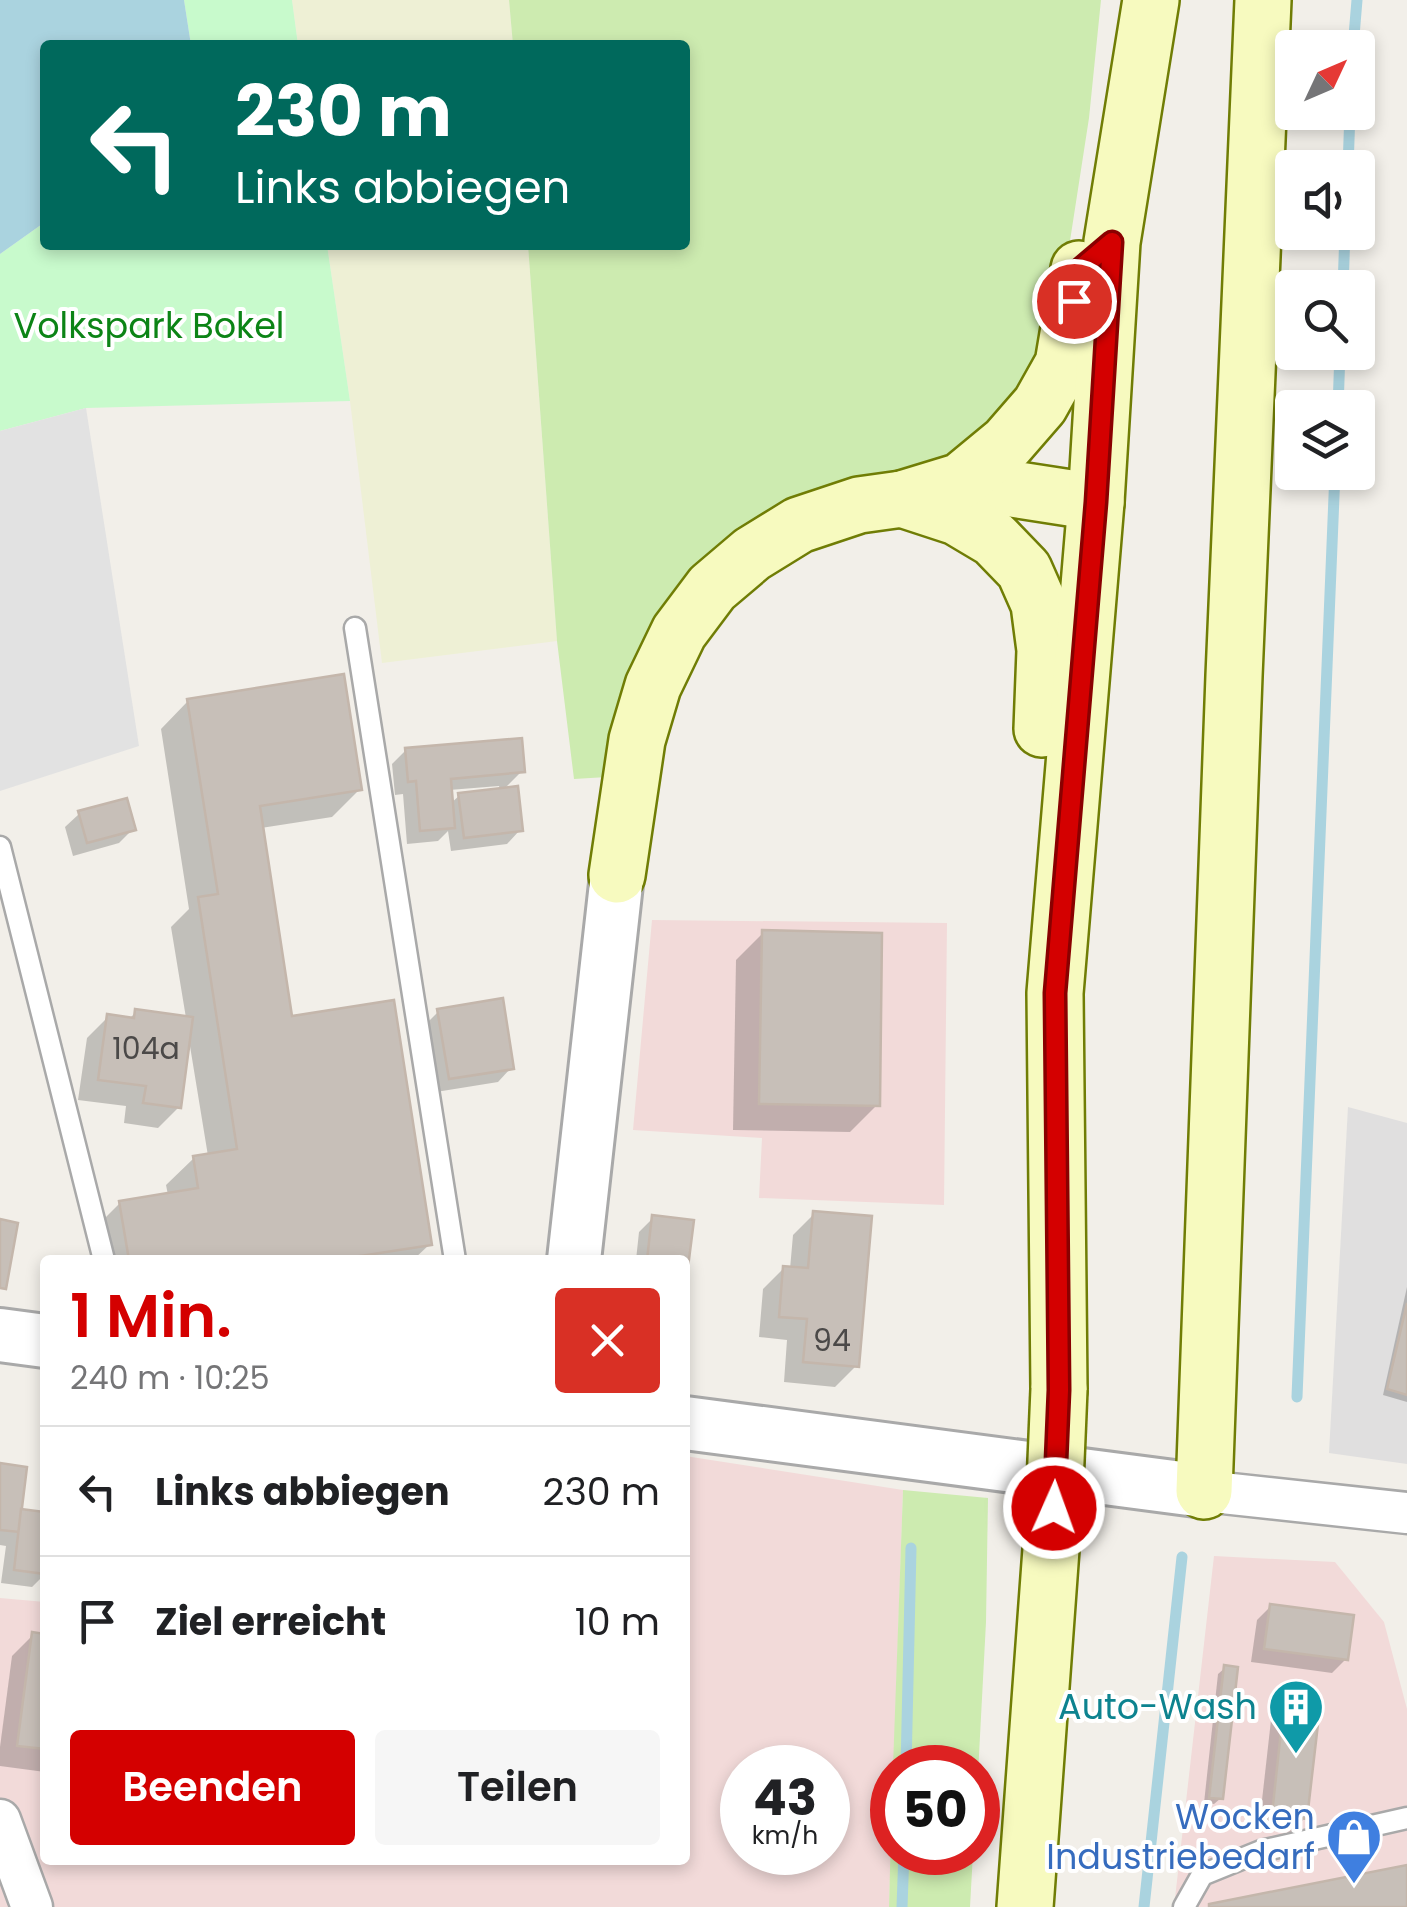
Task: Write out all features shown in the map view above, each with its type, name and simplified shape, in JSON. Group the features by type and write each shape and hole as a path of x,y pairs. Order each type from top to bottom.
{"main road":[{"path":"1024,1907 1059,1390 1055,993 1096,502 1112,242 1151,0"},
{"path":"1204,1491 1263,0"},
{"path":"617,875 637,740 653,686 678,632 712,588 752,554 799,524 859,505 902,500 961,482 1007,443 1040,405 1063,364 1079,270 1112,242"},
{"path":"961,482 1096,502"},
{"path":"902,500 957,517 994,539 1024,570 1039,604 1045,650 1033,936 1055,993"}],"street":[{"path":"575,1255 617,875"},
{"path":"0,1336 40,1340"},
{"path":"690,1423 1204,1491 1407,1513"},
{"path":"0,1820 32,1907"}],"lane":[{"path":"354,628 454,1255"},
{"path":"0,847 103,1255"},
{"path":"1184,1907 1202,1876 1261,1851 1407,1818"}],"shaded area":[{"path":"86,408 139,746 0,791 0,431"},
{"path":"652,920 947,923 944,1205 759,1198 762,1138 633,1130"},
{"path":"1348,1107 1407,1123 1407,1464 1329,1453"},
{"path":"690,1457 903,1490 894,1745 870,1745 870,1875 890,1875 889,1907 0,1907 0,1598 40,1602 40,1865 690,1865"},
{"path":"1214,1556 1335,1562 1384,1622 1407,1709 1407,1907 1174,1907"}],"green space":[{"path":"184,0 292,0 297,40 190,40"},
{"path":"292,0 509,0 513,40 297,40"},
{"path":"509,0 1101,0 1089,118 1057,325 1047,360 963,451 796,503 607,777 574,779 557,641 528,250 690,250 690,40 513,40"},
{"name":"Volkspark Bokel","path":"40,226 40,250 328,250 350,401 86,408 0,431 0,254"},
{"path":"328,250 528,250 557,641 382,663"},
{"path":"903,1490 988,1498 980,1745 894,1745"},
{"path":"890,1875 972,1875 970,1907 889,1907"}],"water":[{"path":"0,0 184,0 190,40 40,40 40,226 0,254"}],"building":[{"path":"344,674 362,790 260,806 292,1016 394,1000 432,1245 367,1255 128,1255 119,1201 198,1188 193,1156 237,1149 198,897 218,894 187,699"},
{"path":"522,738 525,772 451,779 455,828 420,831 416,781 408,782 405,748"},
{"path":"518,786 523,831 464,838 458,793"},
{"path":"127,798 136,830 87,843 78,811"},
{"path":"762,930 882,933 880,1106 759,1104"},
{"path":"503,998 514,1069 449,1079 437,1009"},
{"path":"135,1009 193,1017 181,1108 143,1103 146,1086 98,1080 107,1014 134,1018"},
{"path":"813,1211 872,1216 859,1367 803,1362 807,1319 779,1317 783,1266 808,1268"},
{"path":"652,1215 694,1220 690,1255 648,1255"},
{"path":"0,1219 18,1223 6,1289 0,1288"},
{"path":"1407,1303 1407,1395 1387,1389"},
{"path":"0,1463 27,1467 19,1532 0,1530"},
{"path":"21,1509 40,1511 40,1573 14,1570"},
{"path":"1270,1604 1354,1615 1348,1660 1264,1649"},
{"path":"32,1632 40,1633 40,1748 17,1746"},
{"path":"1224,1665 1238,1667 1223,1799 1209,1798"},
{"name":"Auto-Wash","path":"1285,1694 1321,1698 1307,1819 1272,1814"},
{"name":"Wocken Industriebedarf","path":"1407,1865 1407,1907 1209,1907 1209,1904"}],"waterway":[{"path":"1354,30 1357,0"},
{"path":"1349,130 1349,150"},
{"path":"1344,250 1344,270"},
{"path":"1339,370 1339,390"},
{"path":"1297,1397 1334,490"},
{"path":"907,1745 911,1548"},
{"path":"1144,1907 1182,1557"},
{"path":"902,1907 903,1875"}],"place":[{"name":"Auto-Wash","path":"1296,1756"},
{"name":"Wocken Industriebedarf","path":"1354,1886"}],"route":[{"path":"1054,1508 1059,1390 1055,993 1096,502 1112,242 1079,270 1074,301"}]}
